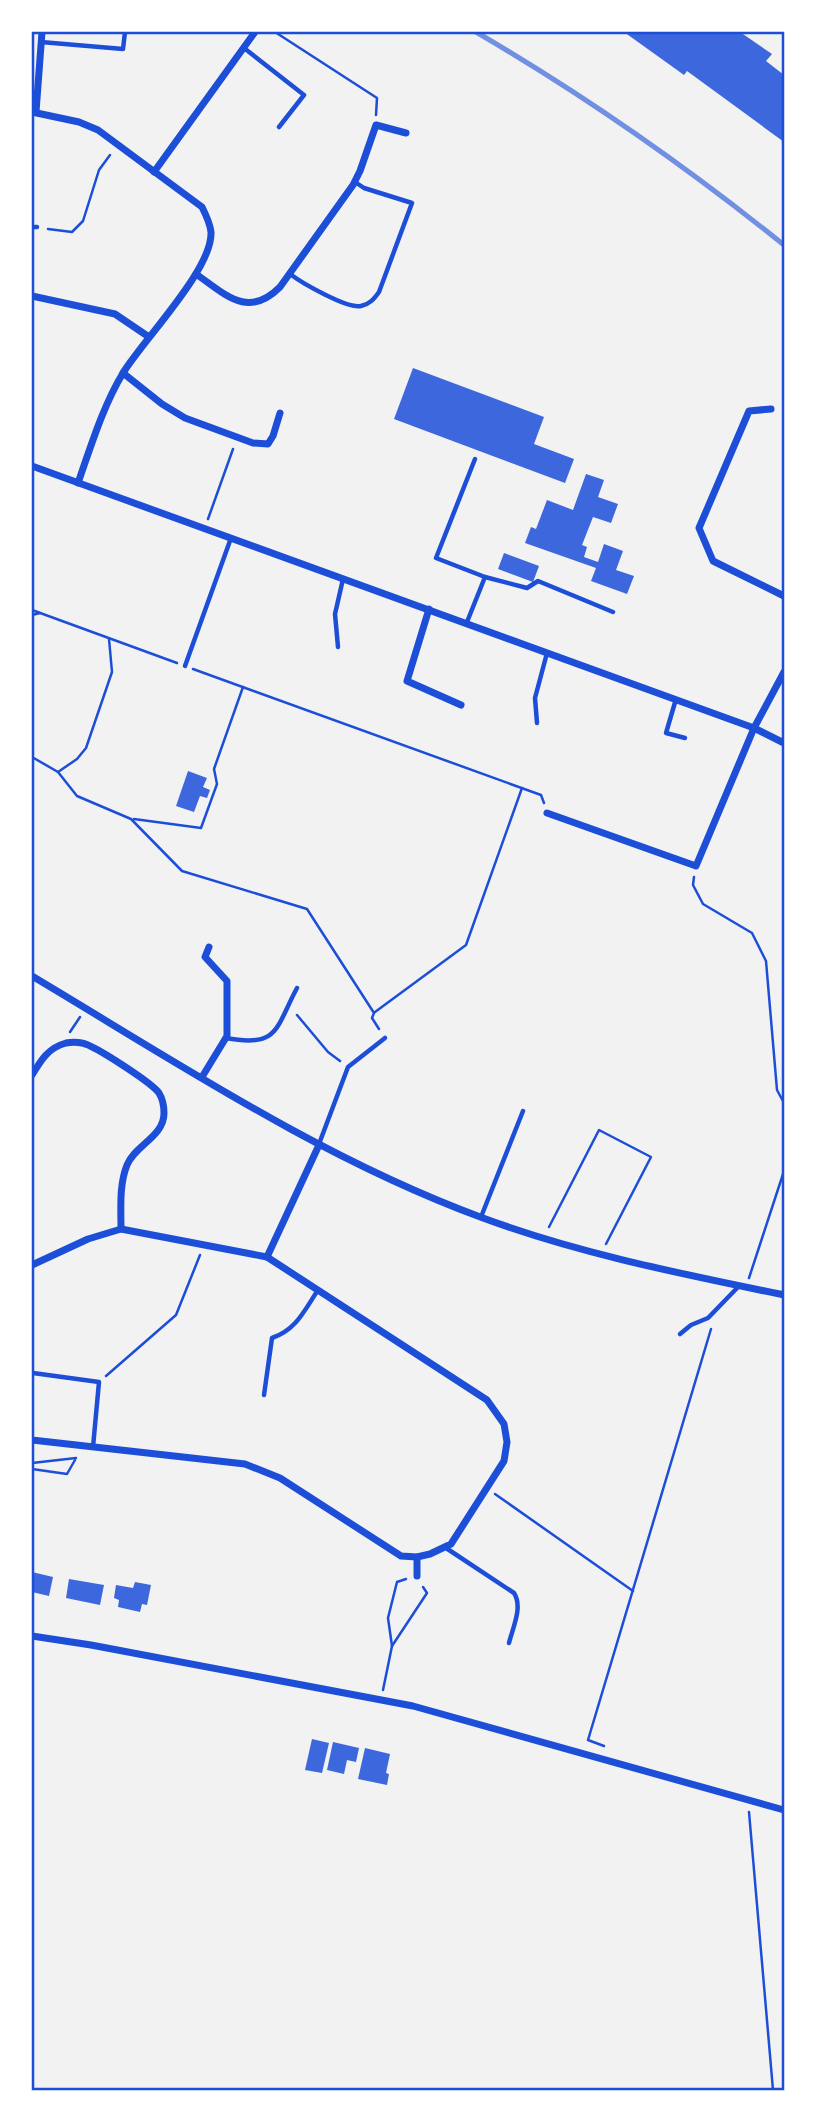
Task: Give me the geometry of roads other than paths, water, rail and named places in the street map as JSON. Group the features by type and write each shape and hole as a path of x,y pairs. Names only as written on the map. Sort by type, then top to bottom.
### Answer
{"street":[{"path":"41,32 34,112 79,122 98,130 202,207 211,235 196,274 123,373 106,407 78,483"},
{"path":"154,172 255,32"},
{"path":"196,274 243,303 257,303 269,298 290,274 355,182 376,125 406,133"},
{"path":"32,296 115,314 149,337"},
{"path":"123,373 162,404 185,418 253,443 268,444 281,413"},
{"path":"771,409 749,411 699,528 713,561 785,596"},
{"path":"32,466 467,622 754,728 785,743"},
{"path":"429,609 407,681 461,705"},
{"path":"547,813 696,866 754,728 785,672"},
{"path":"202,1077 226,1038 227,981 205,957 209,947"},
{"path":"32,976 319,1145 408,1188 542,1239 602,1255 785,1295"},
{"path":"32,1075 51,1048 68,1042 84,1043 142,1078 158,1091 164,1113 163,1123 154,1136 133,1155 122,1179 121,1229"},
{"path":"267,1257 319,1145"},
{"path":"32,1265 89,1239 121,1229 267,1257 487,1400 504,1424 507,1441 504,1461 451,1544 417,1557 401,1556 386,1548 281,1478 263,1469 245,1464 32,1440"},
{"path":"417,1557 417,1576"},
{"path":"32,1636 413,1706 785,1810"}],"lane":[{"path":"41,42 123,50 125,32"},
{"path":"244,48 304,95 279,127"},
{"path":"290,274 352,306 363,306 372,301 379,292 412,203 364,188 355,182"},
{"path":"475,459 436,558 485,577 527,588 538,581 613,612"},
{"path":"185,666 231,538"},
{"path":"467,622 485,577"},
{"path":"338,647 335,614 343,578"},
{"path":"537,723 535,698 547,653"},
{"path":"676,699 666,733 685,738"},
{"path":"226,1038 251,1042 268,1038 278,1027 297,988"},
{"path":"319,1145 348,1067 384,1038"},
{"path":"481,1218 523,1111"},
{"path":"680,1334 691,1325 708,1318 742,1286"},
{"path":"264,1395 272,1338 293,1327 318,1290"},
{"path":"33,1373 99,1382 93,1447"},
{"path":"446,1548 514,1592 518,1598 509,1643"}],"railway":[{"path":"476,32 634,133 784,245"}]}
